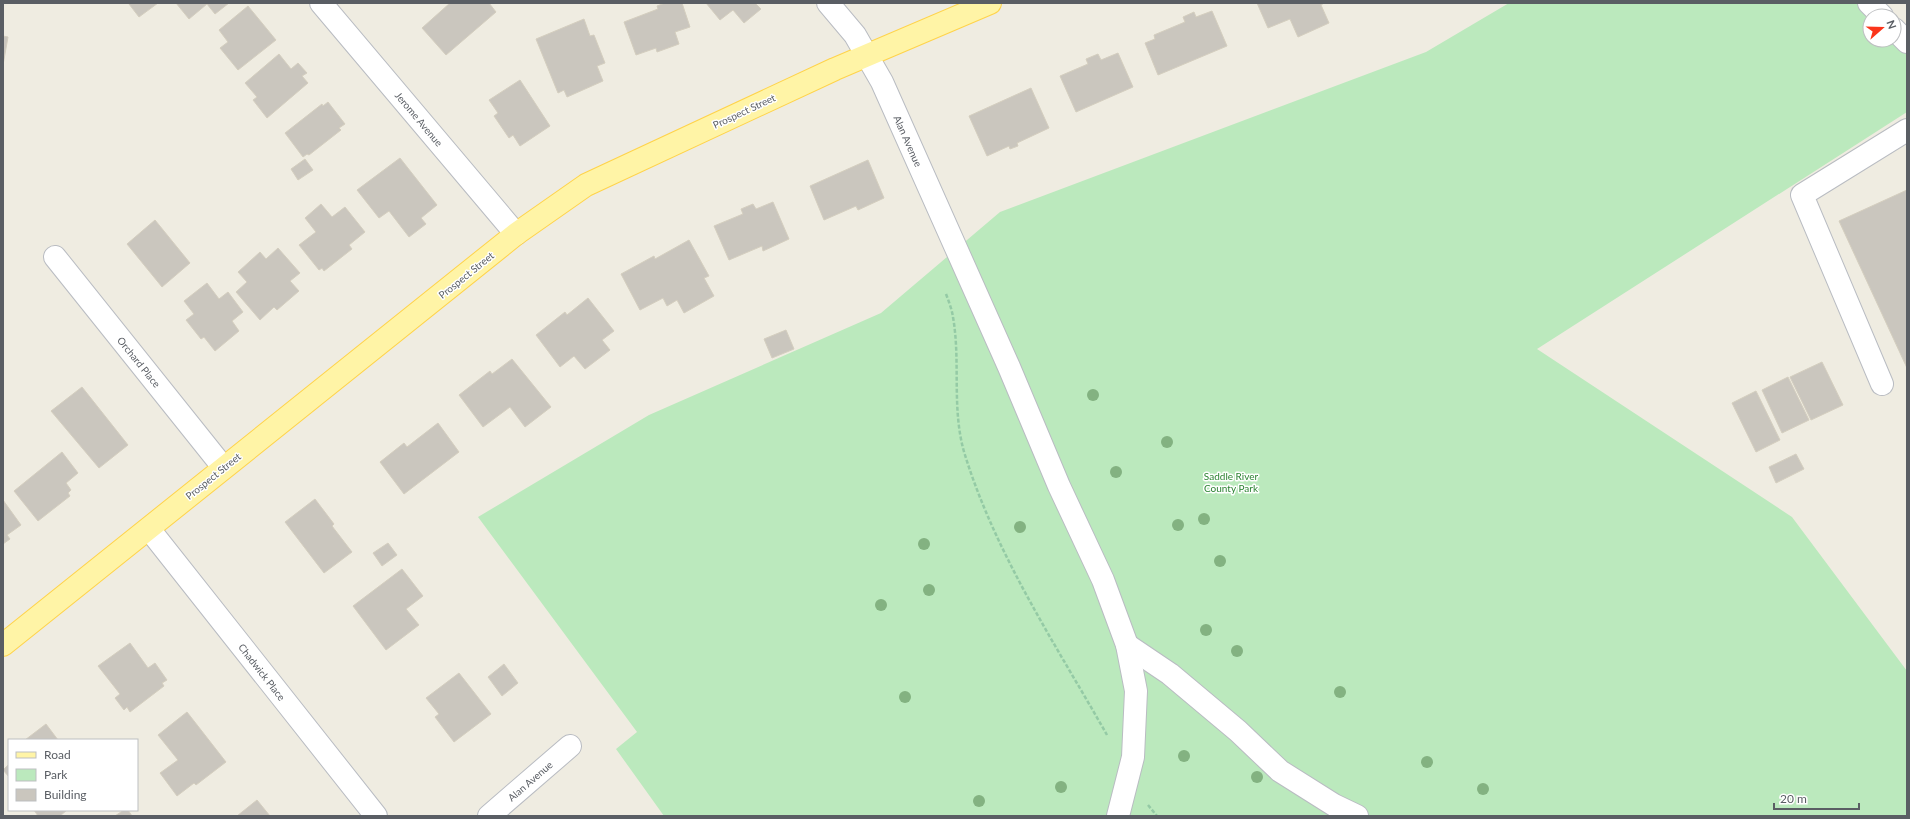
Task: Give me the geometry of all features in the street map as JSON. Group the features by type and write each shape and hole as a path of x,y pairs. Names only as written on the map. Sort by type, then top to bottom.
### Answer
{"main road":[{"name":"Prospect Street","path":"3,645 149,529 223,467 438,298 516,234 586,185 867,56 990,3"}],"street":[{"name":"Jerome Avenue","path":"321,3 516,234"},
{"name":"Alan Avenue","path":"828,3 855,35 882,82 974,288 1059,486 1103,580 1127,645 1136,691 1133,757 1118,816"},
{"path":"1882,384 1802,195 1907,130"},
{"name":"Orchard Place","path":"56,257 223,467"},
{"name":"Chadwick Place","path":"149,529 376,816"},
{"path":"1127,645 1170,674 1238,731 1280,771 1334,805 1356,816"},
{"name":"Alan Avenue","path":"489,816 570,746"}],"path":[{"path":"945,291 953,317 956,352 957,403 965,454 1010,564 1048,635 1102,726"},
{"path":"1146,803 1156,816"}],"green space":[{"name":"Saddle River County Park","path":"1509,3 1869,3 1869,8 1862,8 1862,48 1902,48 1902,42 1907,42 1907,112 1537,349 1792,517 1907,671 1907,816 664,816 616,749 637,732 478,517 649,415 881,313 1000,212 1426,52"}],"building":[{"path":"158,3 139,17 129,4"},
{"path":"176,3 229,3 215,14 207,4 189,19"},
{"path":"450,3 489,3 496,12 446,55 422,28"},
{"path":"665,3 682,3 690,27 675,32 679,44 657,52 656,48 636,55 624,22 658,9 657,6"},
{"path":"706,3 755,3 761,9 744,23 733,10 720,20"},
{"path":"1257,3 1324,3 1321,5 1329,23 1298,37 1290,19 1268,28"},
{"path":"248,6 276,40 238,70 220,48 228,42 219,30"},
{"path":"1212,11 1227,46 1158,75 1145,43 1155,39 1154,35 1185,22 1183,17 1194,12 1196,17"},
{"path":"584,19 590,36 594,35 605,63 597,66 603,81 567,97 564,90 558,93 536,39"},
{"path":"3,36 8,37 3,65"},
{"path":"1118,53 1133,87 1076,112 1060,76 1088,64 1086,59 1098,54 1101,60"},
{"path":"279,54 291,69 298,63 307,73 302,76 308,83 267,118 253,100 257,97 245,83"},
{"path":"520,80 550,126 520,146 513,135 509,138 494,116 498,113 489,100"},
{"path":"1031,88 1049,128 1017,143 1018,146 1010,149 1009,146 987,156 969,116"},
{"path":"328,102 345,124 339,128 341,130 309,155 307,154 303,157 285,133 322,104 323,106"},
{"path":"400,158 437,205 421,218 426,224 409,237 389,211 379,218 357,190"},
{"path":"305,159 313,170 298,180 291,169"},
{"path":"868,160 884,198 858,210 856,206 824,220 810,186"},
{"path":"1907,190 1907,368 1839,221"},
{"path":"773,202 789,239 763,251 762,246 729,260 714,226 743,214 741,209 753,204 756,209"},
{"path":"321,204 332,217 345,207 365,232 349,245 352,249 324,271 322,268 319,270 299,245 316,232 305,218"},
{"path":"155,220 190,263 162,287 127,244"},
{"path":"689,240 709,276 704,278 714,296 684,313 677,300 667,306 663,298 640,310 621,274 654,256 655,259"},
{"path":"278,248 300,273 290,281 299,291 277,310 274,307 260,320 236,292 247,282 238,272 260,252 266,259"},
{"path":"207,283 219,299 228,292 243,312 232,321 239,331 215,351 204,337 201,339 186,320 194,314 184,301"},
{"path":"588,298 614,331 602,340 610,350 585,369 574,356 560,367 536,335 565,312 567,315"},
{"path":"786,330 794,349 772,358 764,339"},
{"path":"512,359 551,407 525,427 510,407 483,427 459,395 490,371 492,374"},
{"path":"1822,362 1843,405 1811,420 1790,377"},
{"path":"1788,377 1809,420 1782,433 1762,390"},
{"path":"82,387 128,445 99,468 51,411"},
{"path":"1756,391 1780,440 1756,452 1732,403"},
{"path":"438,423 459,452 404,494 380,462 404,443 407,447"},
{"path":"62,452 78,473 66,483 71,490 68,493 70,496 38,521 14,491"},
{"path":"1796,454 1804,469 1776,483 1769,467"},
{"path":"315,499 334,524 332,526 352,552 324,573 285,522"},
{"path":"3,500 21,525 7,535 10,539 3,544"},
{"path":"388,543 397,555 382,566 373,553"},
{"path":"402,569 423,596 406,609 419,625 386,650 353,606"},
{"path":"130,643 148,668 155,663 167,680 162,683 164,686 130,712 127,707 124,710 115,698 120,694 98,666"},
{"path":"504,664 518,683 502,696 488,677"},
{"path":"459,673 491,714 454,742 435,717 439,714 426,698"},
{"path":"187,712 226,762 196,785 194,783 177,796 160,773 178,760 158,735"},
{"path":"46,724 57,739 26,739"},
{"path":"8,765 8,776 3,770"},
{"path":"257,800 270,816 237,816"},
{"path":"35,811 66,811 60,816 38,816"},
{"path":"122,811 129,811 132,816 115,816"}]}
